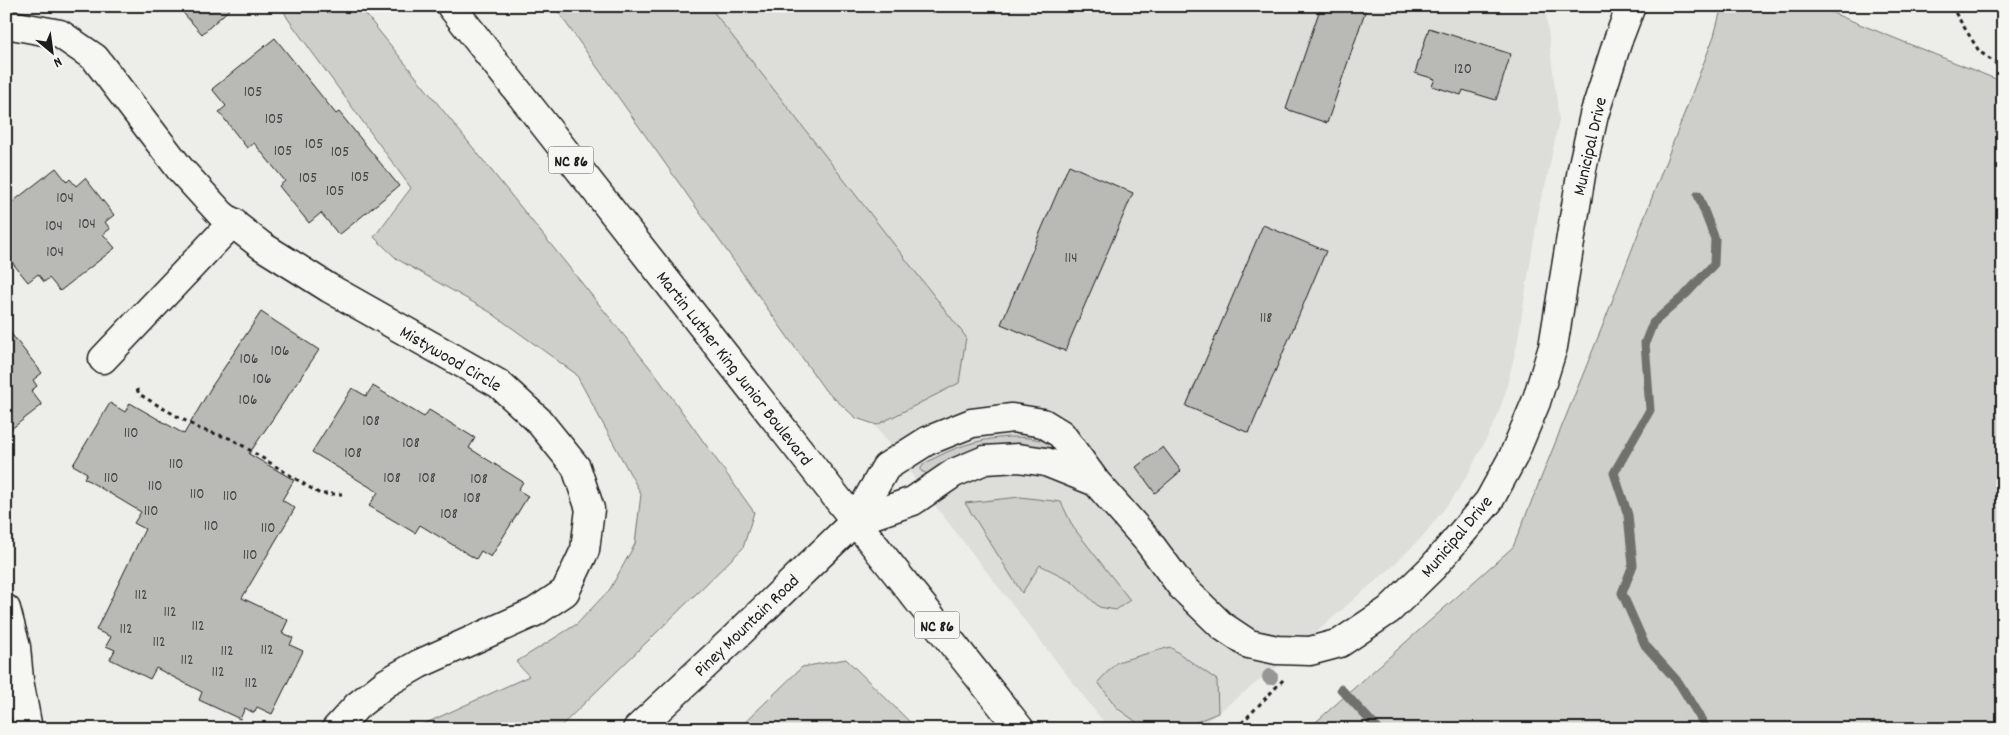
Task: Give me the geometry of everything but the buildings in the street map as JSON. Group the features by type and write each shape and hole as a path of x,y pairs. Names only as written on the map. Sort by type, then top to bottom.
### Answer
{"street":[{"name":"Martin Luther King Junior Boulevard","path":"450,6 1020,729"},
{"name":"Municipal Drive","path":"855,521 886,467 927,441 972,423 1012,418 1043,423 1061,434 1096,482 1147,540 1181,586 1222,626 1249,644 1277,650 1310,651 1340,643 1390,610 1433,567 1489,501 1513,457 1536,402 1553,347 1584,160 1597,106 1631,6"},
{"name":"Mistywood Circle","path":"6,24 60,34 95,58 180,170 221,214 262,246 329,288 499,384 538,420 576,466 590,509 585,550 565,592 535,612 419,664 386,683 357,706 336,729"},
{"path":"103,359 233,222"},
{"name":"Municipal Drive","path":"855,521 913,500 954,473 986,460 1018,458 1046,462 1096,482"},
{"name":"Piney Mountain Road","path":"637,729 855,521"},
{"path":"6,609 16,647 19,680 28,729"}],"path":[{"path":"1951,6 1979,51 2003,68"},
{"path":"137,389 139,394 158,406 200,429 232,439 320,494 342,494"},
{"path":"1236,729 1310,651"}],"shaded area":[{"path":"281,6 359,6 655,374 754,512 743,548 558,729 413,729 529,676 516,662 577,624 610,589 635,544 641,494 576,374 490,312 397,259 374,237 411,188 288,19"},
{"path":"554,6 709,6 966,337 959,383 877,425 856,418 825,390"},
{"path":"559,6 1545,6 1559,120 1547,179 1540,202 1517,345 1505,394 1496,420 1467,476 1452,499 1423,536 1391,568 1255,684 1197,729 1109,729 937,508"},
{"path":"1722,6 1815,6 2003,82 2003,729 1308,729 1513,547 1603,325 1714,36"},
{"path":"1009,437 1041,440 1052,444 1054,449 1053,451 951,460 927,474 921,471 924,464 954,449 975,442"},
{"path":"1020,497 1061,502 1073,527 1130,600 1116,610 1099,607 1072,581 1040,565 1022,593 965,503"},
{"path":"1170,647 1217,680 1218,713 1179,729 1146,729 1117,708 1098,682 1117,662"},
{"path":"846,659 917,729 738,729 802,667"}],"waterway":[{"path":"1698,195 1715,239 1714,264 1687,293 1653,323 1645,343 1650,410 1614,473 1628,515 1633,565 1622,593 1645,645 1679,683 1707,729"},
{"path":"1341,689 1378,729"}]}
